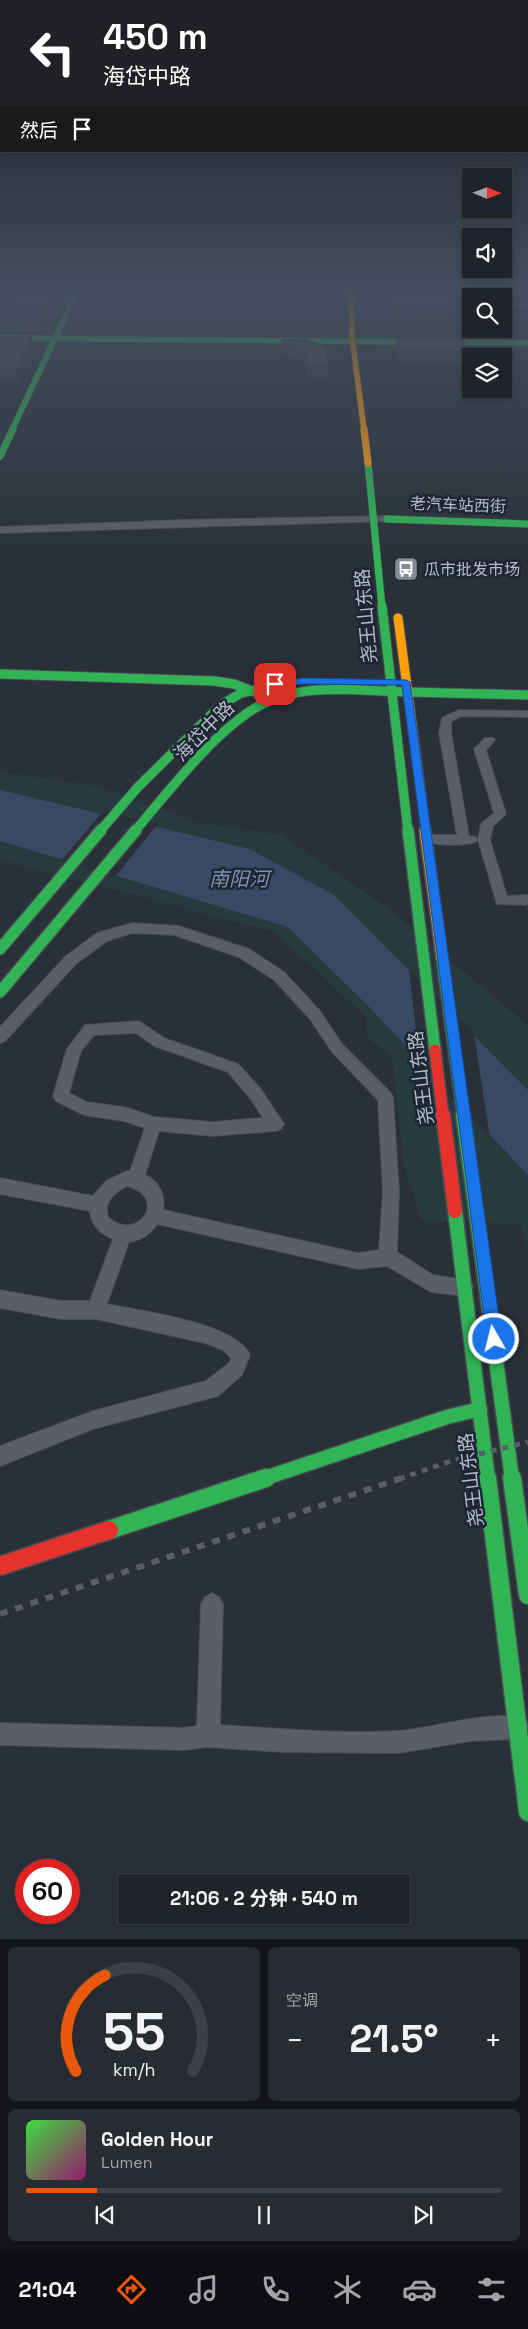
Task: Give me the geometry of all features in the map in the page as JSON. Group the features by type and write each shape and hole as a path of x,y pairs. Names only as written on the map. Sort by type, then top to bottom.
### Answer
{"main road":[{"path":"0,456 35,381"},
{"name":"尧王山东路","path":"363,381 384,515"},
{"name":"尧王山东路","path":"363,381 384,515 391,686 528,1812"},
{"path":"0,426 13,426"},
{"name":"老汽车站西街","path":"384,515 528,524"},
{"name":"尧王山东路","path":"397,604 426,843 528,1595"},
{"path":"0,674 214,681 251,690 272,699"},
{"name":"海岱中路","path":"0,950 138,787 208,717 232,698 251,690 282,683 304,681 528,695"},
{"name":"海岱中路","path":"406,687 528,685"},
{"name":"海岱中路","path":"0,992 19,972 173,786 248,711 272,699 310,691 391,686"},
{"path":"0,1566 447,1417 480,1409"}],"street":[{"path":"0,530 384,515"},
{"path":"464,840 445,733 446,720 459,713 528,714"},
{"path":"489,740 480,749 500,814 487,824 484,840 502,901 528,900"},
{"path":"426,843 484,840"},
{"path":"0,1037 71,960 102,937 132,928 174,930 244,953 278,976 315,1015 337,1048 384,1097 391,1192 387,1246 389,1257"},
{"path":"139,1027 160,1042 233,1068 255,1093 276,1124 213,1130 154,1124 124,1114 84,1108 61,1096 74,1049 90,1029 139,1027"},
{"path":"136,1179 154,1124"},
{"path":"136,1179 151,1187 157,1202 154,1216 140,1230 123,1234 115,1232 102,1222 98,1205 104,1191 111,1185 119,1180 136,1179"},
{"path":"0,1186 98,1205"},
{"path":"154,1216 358,1261 389,1257 431,1283 464,1287"},
{"path":"96,1310 123,1234"},
{"path":"0,1299 61,1310 96,1310 205,1334 228,1344 241,1355 236,1369 211,1389 93,1420 0,1456"},
{"path":"208,1736 212,1604"},
{"path":"1,1738 183,1739 208,1736 282,1740 399,1742 470,1730 518,1728"}],"green space":[{"path":"0,772 98,786 198,822 282,835 389,909 528,1025 528,1247 520,1224 421,1221 404,1165 392,1057 368,1038 365,1016 275,932 0,860"}],"water":[{"name":"南阳河","path":"0,790 250,849 334,895 528,1090 528,1175 368,1006 288,927 0,841"}],"pier":[{"path":"103,811 158,824 115,877 61,861"},
{"path":"409,969 474,1033 490,1139 420,1065"}],"railway":[{"path":"399,1479 451,1461 528,1442"},
{"path":"0,1614 402,1478"}],"traffic: fast":[{"path":"0,456 35,381"},
{"path":"368,463 390,682 435,1050"},
{"path":"387,519 528,524"},
{"path":"0,674 214,681 234,684 273,699"},
{"path":"0,949 138,787 221,705 241,693 291,682"},
{"path":"0,992 173,786 232,725 258,706 288,694 326,690 528,695"},
{"path":"442,958 528,1595"},
{"path":"455,1211 528,1812"},
{"path":"109,1530 447,1417 480,1409"}],"traffic: slow":[{"path":"358,381 368,463"},
{"path":"398,618 442,958"}],"traffic: jam":[{"path":"435,1050 455,1211"},
{"path":"0,1566 109,1530"}],"place":[{"name":"瓜市批发市场","path":"406,569"}],"route":[{"path":"275,684 304,681 406,682 494,1339"}]}
